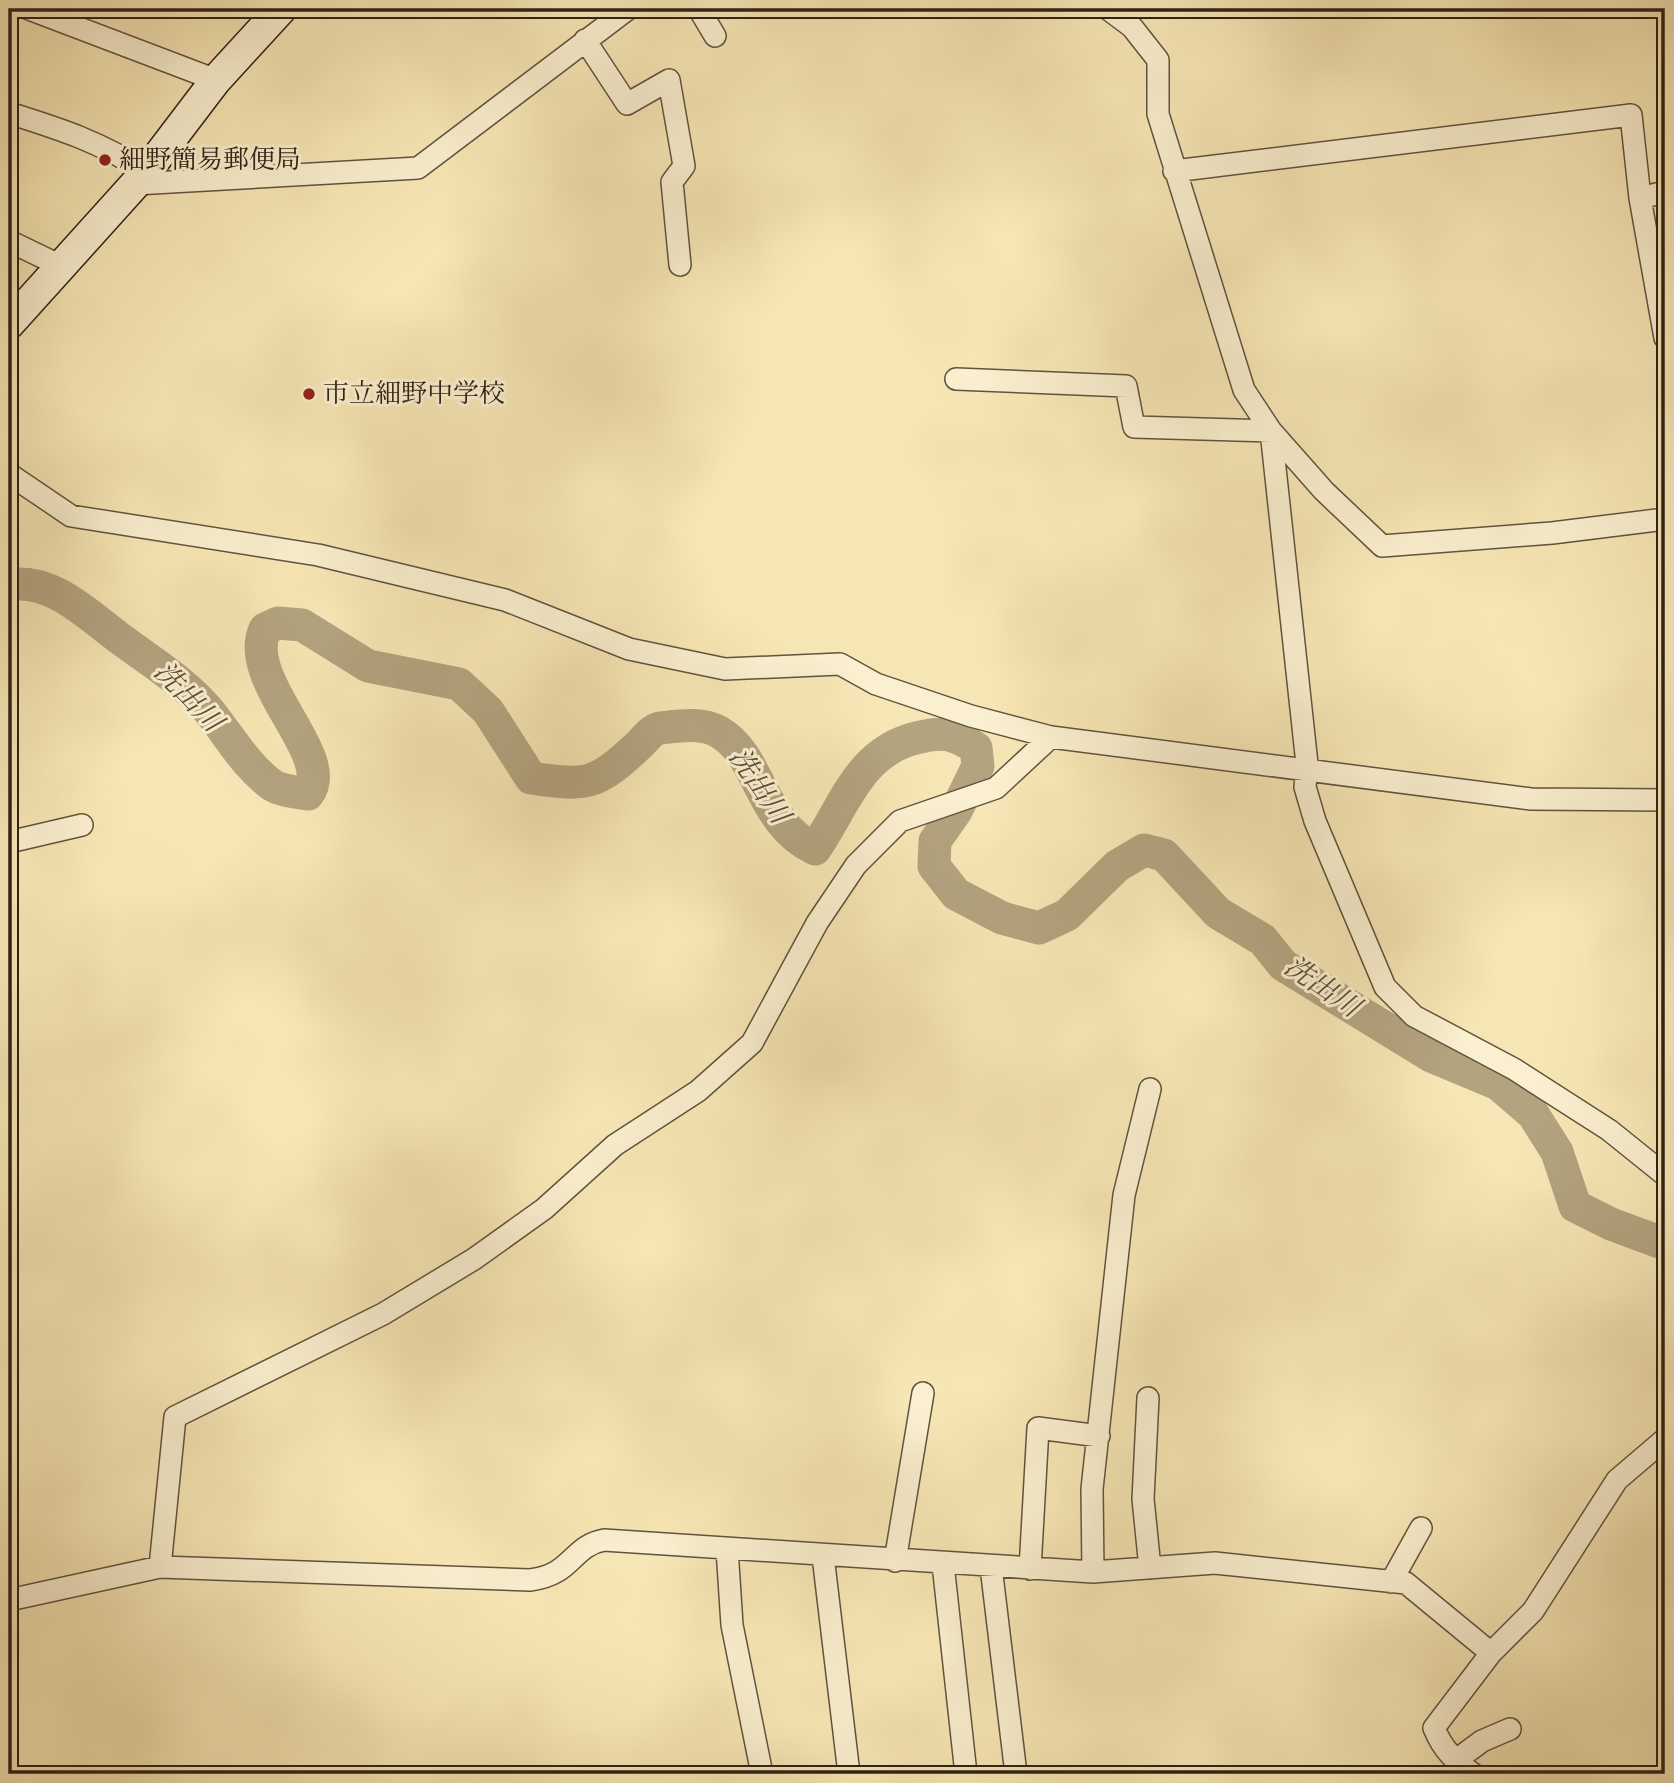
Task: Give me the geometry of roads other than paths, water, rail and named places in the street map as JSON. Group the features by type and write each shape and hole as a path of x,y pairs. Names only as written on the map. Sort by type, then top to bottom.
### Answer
{"main road":[{"path":"9,324 141,178 216,80 281,9"}],"street":[{"path":"29,9 216,80"},
{"path":"9,113 112,149 141,178 418,168 628,9"},
{"path":"699,9 715,36"},
{"path":"1108,9 1132,26 1158,60 1158,114 1244,390 1270,431 1324,491 1382,546 1552,533 1665,519"},
{"path":"585,40 627,104 669,80 684,166 672,182 680,265"},
{"path":"1174,171 1631,115 1640,198 1665,338"},
{"path":"1640,198 1665,192"},
{"path":"9,242 61,266"},
{"path":"956,379 1126,386 1134,427 1270,431"},
{"path":"1270,431 1307,764 1304,772 1315,821 1385,987 1414,1016 1514,1069 1609,1130 1665,1175"},
{"path":"9,474 71,516 317,555 505,600 629,649 725,669 840,664 876,684 971,716 1051,737 1304,772 1531,799 1665,800"},
{"path":"160,1567 175,1417 372,1320 474,1259 544,1209 615,1144 698,1091 751,1043 817,923 856,865 900,821 996,789 1051,737"},
{"path":"9,842 82,825"},
{"path":"1093,1572 1092,1489 1124,1195 1150,1089"},
{"path":"895,1561 923,1393"},
{"path":"1148,1398 1143,1499 1150,1568"},
{"path":"1030,1569 1038,1429 1099,1436"},
{"path":"1474,1774 1455,1761 1442,1747 1434,1728 1491,1653 1533,1611 1617,1480 1665,1439"},
{"path":"1391,1582 1421,1528"},
{"path":"9,1600 160,1567 530,1580 548,1578 563,1570 590,1543 604,1540 1093,1572 1215,1563 1406,1583 1491,1653"},
{"path":"727,1549 732,1625 762,1774"},
{"path":"824,1556 849,1774"},
{"path":"943,1564 965,1774"},
{"path":"991,1567 1016,1774"},
{"path":"1455,1761 1482,1741 1510,1729"}],"waterway":[{"name":"洗出川","path":"9,585 42,587 86,612 190,691 262,777 276,787 295,792 308,794 313,778 310,760 276,694 266,671 261,649 265,629 278,623 302,625 368,666 459,684 488,711 531,778 567,782 592,779 613,767 658,729 675,726 712,729 733,743 744,757 782,823 815,849 855,782 880,755 916,738 934,734 954,736 976,748 978,766 956,811 935,841 934,866 956,894 1002,918 1039,928 1067,915 1117,866 1144,850 1164,855 1218,913 1263,940 1283,965 1431,1056 1498,1084 1533,1114 1557,1152 1575,1206 1611,1224 1665,1244"}],"place":[{"name":"細野簡易郵便局","path":"105,160"},
{"name":"市立細野中学校","path":"309,394"}]}
